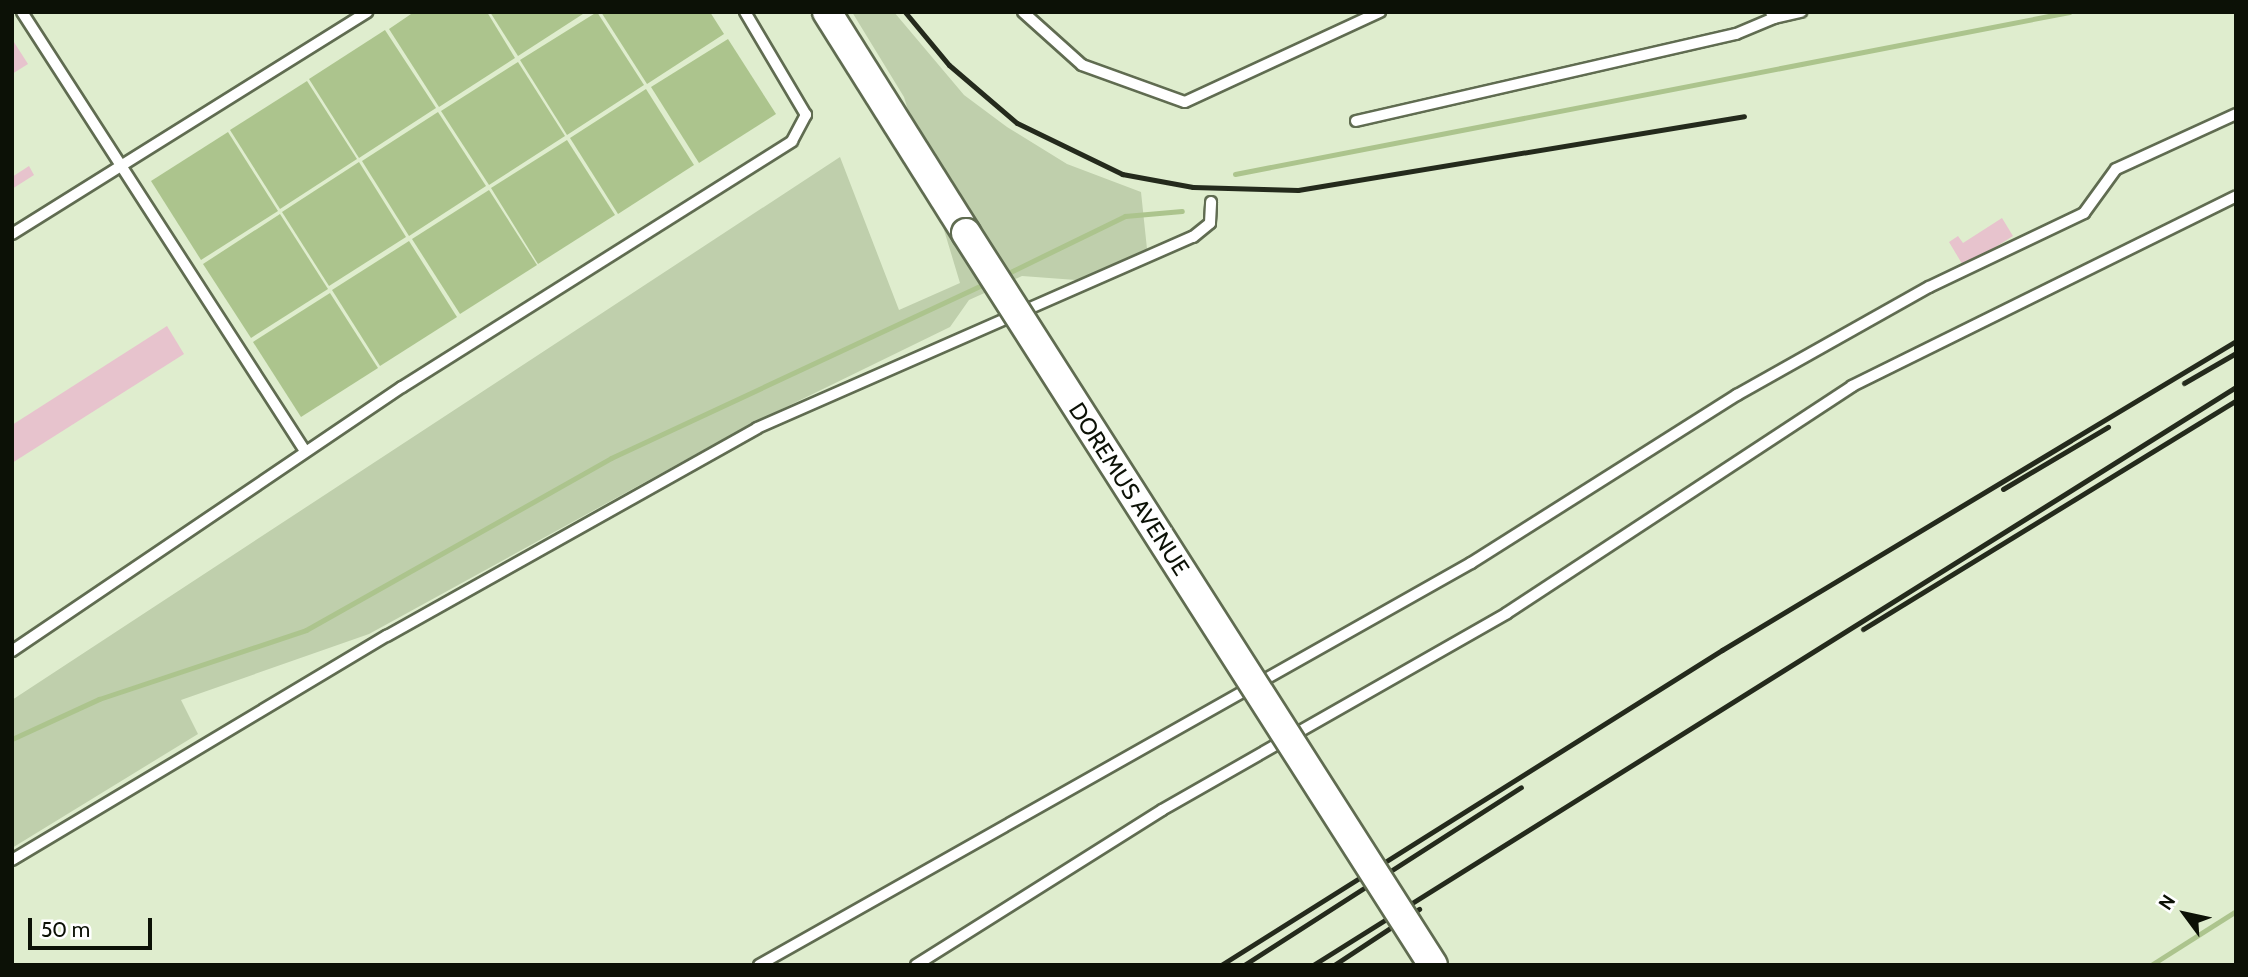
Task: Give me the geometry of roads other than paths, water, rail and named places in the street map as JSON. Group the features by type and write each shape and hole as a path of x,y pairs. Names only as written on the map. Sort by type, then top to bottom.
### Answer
{"main road":[{"name":"DOREMUS AVENUE","path":"827,12 1433,965"}],"lane":[{"path":"22,12 305,451"},
{"path":"12,234 367,12"},
{"path":"12,651 305,451 792,141 806,115 745,12"},
{"path":"1023,12 1082,65 1185,102 1380,12"},
{"path":"1356,121 1736,34 1772,15 1801,12"},
{"path":"759,965 1471,563 1760,382 1929,287 2084,213 2116,169 2236,114"},
{"path":"916,965 1162,810 1507,613 1852,386 2236,196"},
{"path":"12,860 387,636 757,428 1193,237 1210,223 1211,202"}],"waterway":[{"path":"1235,174 2069,12"},
{"path":"1002,276 1125,216 1182,211"},
{"path":"12,739 99,699 306,630 611,458 986,283"},
{"path":"2151,965 2236,911"}],"railway":[{"path":"905,12 949,65 1017,123 1122,174 1193,187 1298,190 1744,116"},
{"path":"1221,965 1722,650 2236,341"},
{"path":"2184,383 2236,353"},
{"path":"1313,965 2236,387"},
{"path":"1863,629 2236,400"},
{"path":"2003,489 2108,427"},
{"path":"1244,965 1521,787"},
{"path":"1334,965 1419,909"}]}
